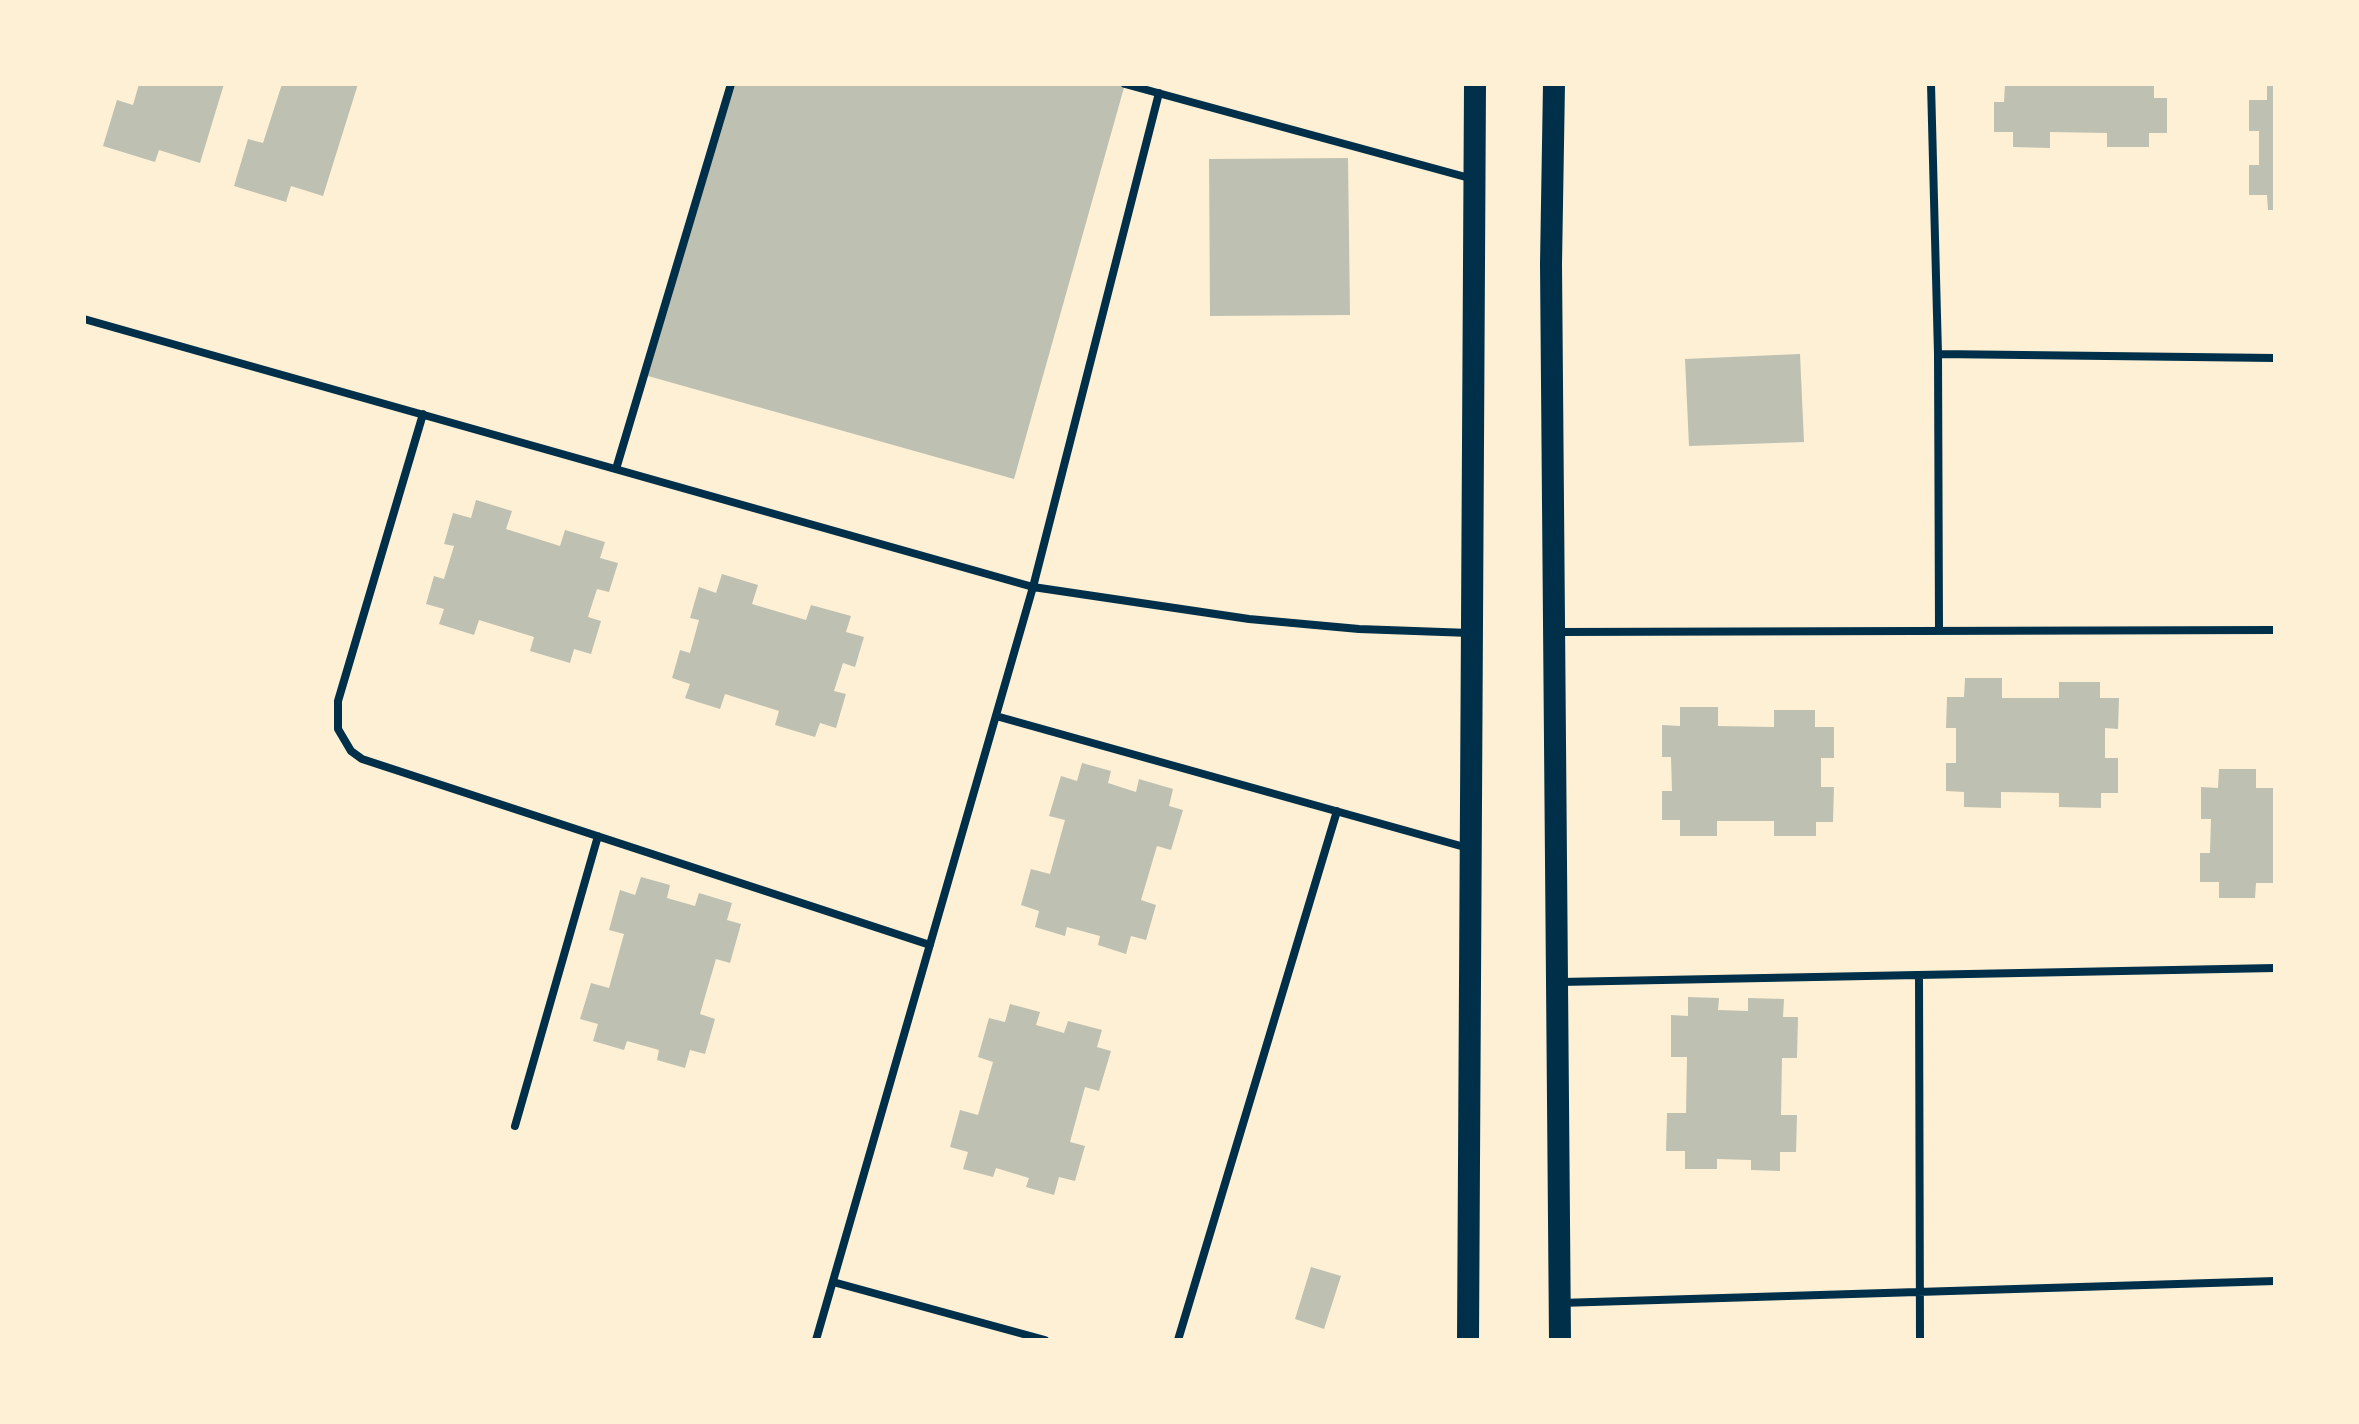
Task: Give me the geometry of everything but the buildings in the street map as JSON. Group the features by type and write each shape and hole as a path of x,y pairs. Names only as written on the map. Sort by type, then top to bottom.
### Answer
{"highway":[{"path":"1468,1340 1475,84"},
{"path":"1554,84 1551,264 1560,1340"}],"street":[{"path":"616,469 731,84"},
{"path":"1125,84 1474,180"},
{"path":"1931,84 1938,354 1939,631"},
{"path":"816,1340 1033,587 1159,93"},
{"path":"84,319 1033,587 1249,619 1359,629 1471,633"},
{"path":"1938,354 2275,358"},
{"path":"423,414 338,701 338,729 351,751 362,759 930,945"},
{"path":"1553,632 2275,630"},
{"path":"996,716 1469,848"},
{"path":"1178,1340 1337,811"},
{"path":"515,1126 598,836"},
{"path":"1555,982 2275,968"},
{"path":"1919,975 1920,1340"},
{"path":"1559,1303 2275,1281"},
{"path":"833,1282 1045,1340"}]}
